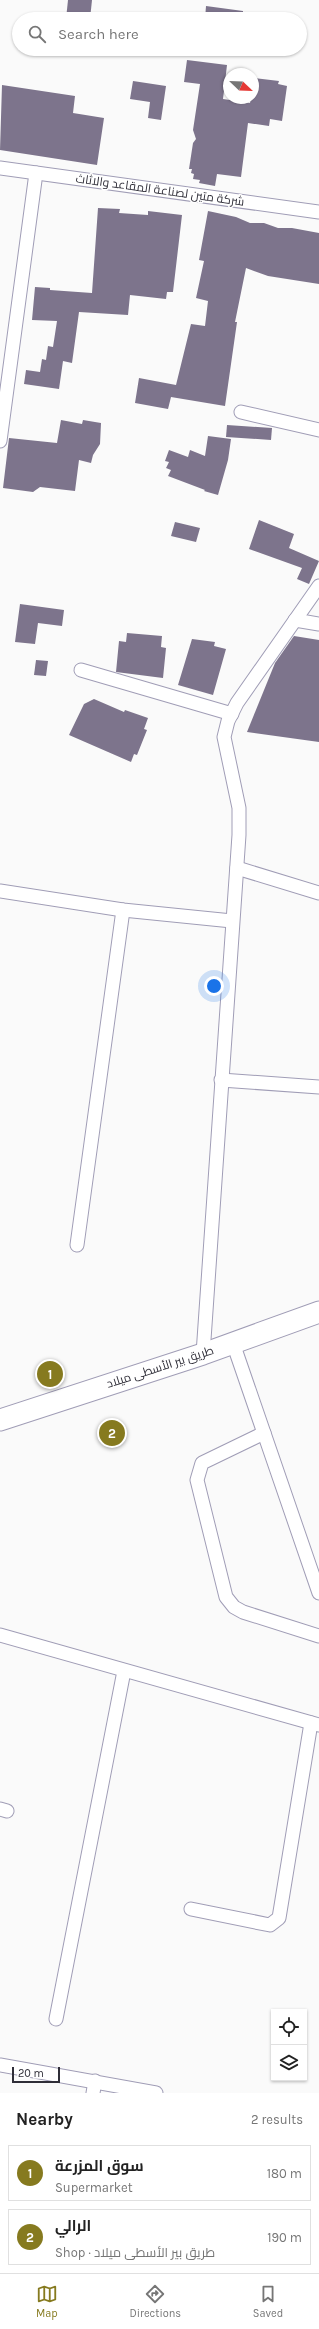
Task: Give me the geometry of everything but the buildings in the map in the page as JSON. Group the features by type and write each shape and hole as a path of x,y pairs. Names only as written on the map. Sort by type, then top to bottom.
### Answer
{"main road":[{"name":"طريق بير الأسطى ميلاد","path":"0,1420 203,1354 319,1312"}],"street":[{"name":"شركة متين لصناعة المقاعد والاثاث","path":"0,168 319,212"},
{"path":"0,441 36,173"},
{"path":"241,412 319,430"},
{"path":"203,1354 232,921 237,868 239,808 224,737 237,703 319,586"},
{"path":"295,620 319,624"},
{"path":"81,670 232,714"},
{"path":"237,868 319,893"},
{"path":"0,891 123,910 232,921"},
{"path":"77,1245 123,910"},
{"path":"221,1080 319,1087"},
{"path":"233,1343 319,1593"},
{"path":"264,1433 202,1463 197,1480 226,1597 234,1606 243,1612 319,1636"},
{"path":"0,1635 315,1724 279,1918 270,1925 191,1909"},
{"path":"56,2019 124,1671"},
{"path":"0,2065 94,2087 156,2093"}],"place":[{"name":"سوق المزرعة","path":"50,1374"},
{"name":"الرالي","path":"112,1433"}]}
